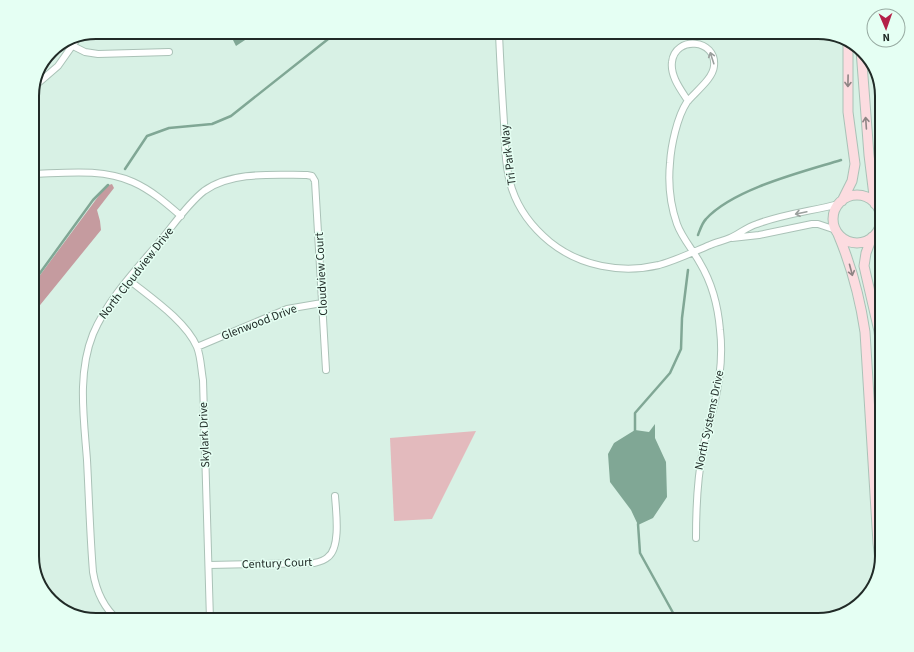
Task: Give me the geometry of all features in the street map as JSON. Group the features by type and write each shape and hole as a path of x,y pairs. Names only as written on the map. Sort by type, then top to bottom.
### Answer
{"main road":[{"path":"848,48 848,112 855,164 852,181 833,216 837,232 850,264 861,308 865,332 875,494"},
{"path":"862,60 869,155 875,197"},
{"path":"840,202 850,196 860,196 868,198 875,204"},
{"path":"837,232 846,240 854,242 864,242 875,236"},
{"path":"875,237 866,253 864,266 875,314"}],"street":[{"name":"Tri Park Way","path":"499,39 508,171 512,190 520,207 539,233 566,253 580,260 602,266 628,268 658,265 729,238 756,224 840,202"},
{"path":"42,80 58,66 75,43"},
{"name":"North Systems Drive","path":"688,101 676,81 671,64 673,57 679,48 685,44 694,43 704,46 709,50 714,60 714,65 713,71 685,106 675,133 670,161 670,199 677,225 700,262 713,292 721,342 719,380 698,475 696,538"},
{"path":"73,46 85,52 98,54 169,52"},
{"path":"39,174 93,173 121,178 133,182 150,192 181,216"},
{"name":"North Cloudview Drive","path":"112,613 104,604 99,594 93,572 83,402 84,364 92,336 112,301 181,216 204,192 213,186 231,179 250,176 307,175 313,178"},
{"name":"Cloudview Court","path":"313,178 316,185 326,370"},
{"name":"Tri Park Way","path":"729,238 759,235 812,224 818,224 837,232"},
{"name":"Skylark Drive","path":"129,280 182,325 197,347 203,380 210,613"},
{"name":"Glenwood Drive","path":"197,347 287,309 322,302"},
{"name":"Century Court","path":"209,565 314,563 322,561 328,557 335,546 336,496"}],"shaded area":[{"path":"233,39 246,39 236,46"},
{"path":"112,184 114,188 97,210 101,230 39,306 39,277 106,186"},
{"path":"655,424 655,438 666,462 667,497 653,518 638,525 631,510 610,482 608,454 614,443 635,430 649,432"},
{"path":"476,431 432,519 394,521 390,438"}],"waterway":[{"path":"125,169 147,136 169,128 212,124 231,116 328,39"},
{"path":"698,235 706,219 718,208 750,190 788,176 841,160"},
{"path":"39,274 93,200 108,185"},
{"path":"635,433 635,413 670,373 681,349 682,318 688,270"},
{"path":"638,524 640,553 673,613"}]}
